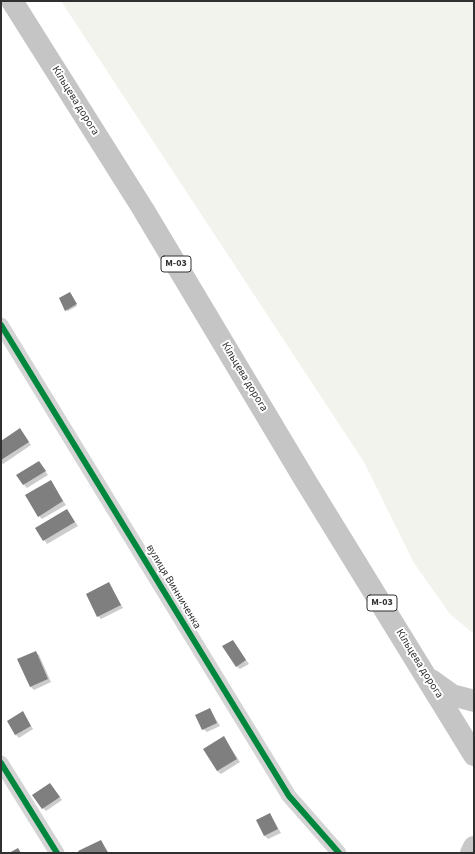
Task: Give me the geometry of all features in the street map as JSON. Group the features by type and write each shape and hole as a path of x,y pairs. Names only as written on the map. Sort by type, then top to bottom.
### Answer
{"highway":[{"name":"Кільцева дорога","path":"12,1 144,209 301,474 474,755"},
{"path":"428,678 452,695 474,701"}],"main road":[{"path":"471,853 474,847"}],"street":[{"name":"вулиця Винниченка","path":"1,325 289,796 339,853"},
{"path":"1,763 57,853"}],"shaded area":[{"path":"61,1 474,1 474,634 450,614 414,563 364,462"}],"building":[{"path":"70,292 77,304 65,311 59,298"},
{"path":"20,428 29,442 1,460 1,441"},
{"path":"39,461 46,471 23,485 16,475"},
{"path":"51,480 63,501 38,517 25,495"},
{"path":"67,509 75,522 43,541 35,528"},
{"path":"109,582 121,605 97,617 86,594"},
{"path":"233,640 246,660 236,667 222,646"},
{"path":"36,651 48,679 30,687 17,659"},
{"path":"210,708 217,723 202,730 195,715"},
{"path":"23,711 31,726 15,735 7,721"},
{"path":"224,736 237,759 217,771 203,749"},
{"path":"50,783 60,797 42,809 32,795"},
{"path":"270,813 278,829 264,836 256,820"},
{"path":"101,840 108,853 79,853 78,851"},
{"path":"18,848 21,853 9,853"}],"cycle path":[{"path":"1,325 289,796 339,853"},
{"path":"1,763 57,853"}]}
